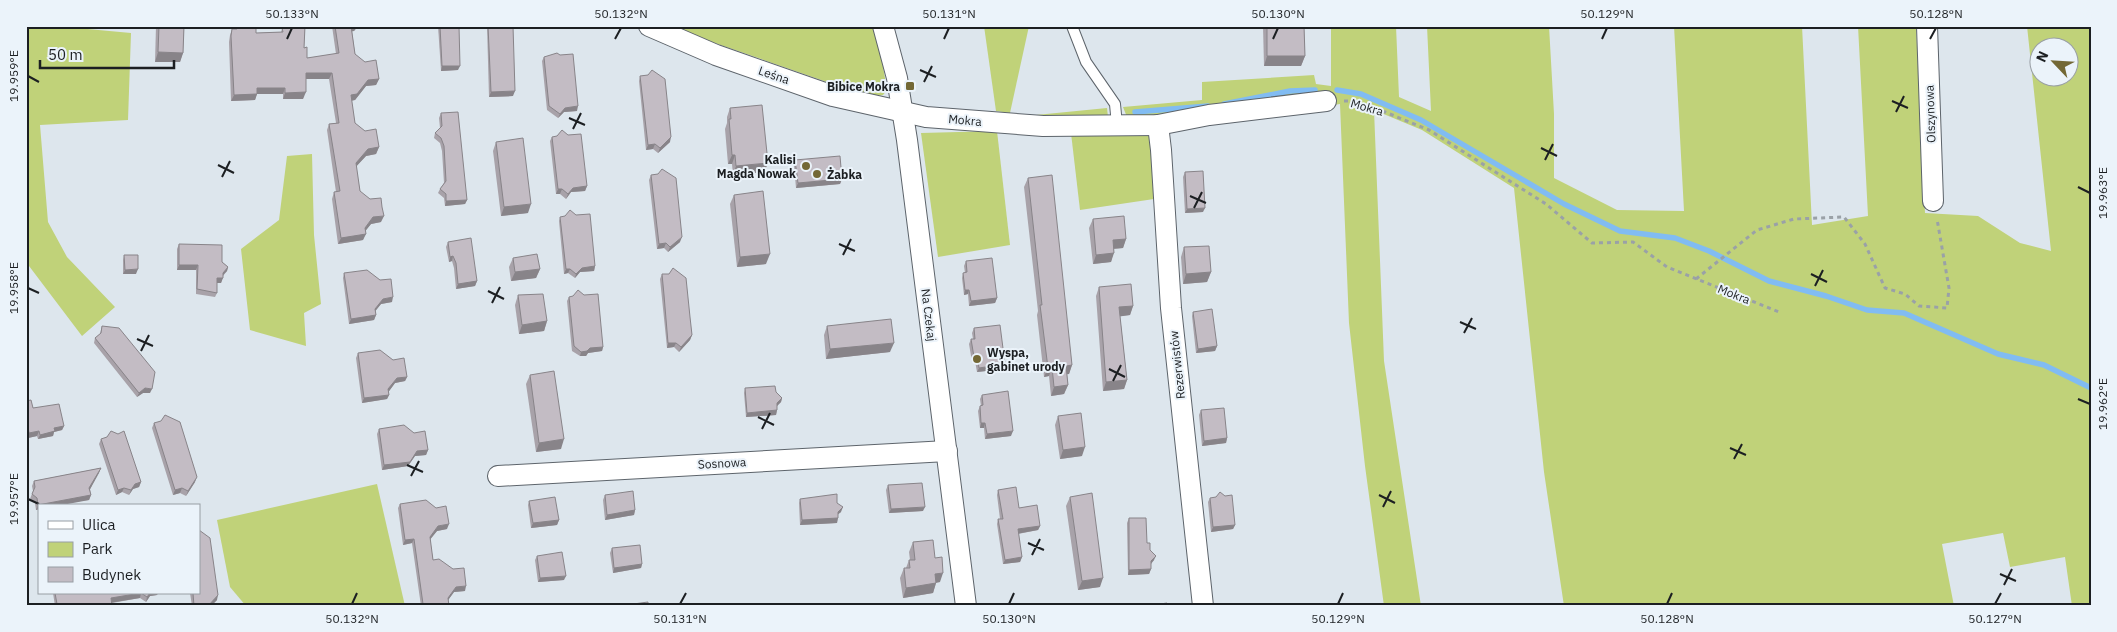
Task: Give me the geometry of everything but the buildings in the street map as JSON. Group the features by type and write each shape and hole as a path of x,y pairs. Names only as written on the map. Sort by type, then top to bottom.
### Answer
{"street":[{"name":"Leśna","path":"649,26 716,55 833,96 902,113"},
{"name":"Na Czekaj","path":"883,26 897,78 966,606"},
{"name":"Olszynowa","path":"1927,26 1933,201"},
{"name":"Mokra","path":"902,113 1005,124 1158,125 1209,115 1326,101"},
{"name":"Rezerwistów","path":"1158,125 1171,308 1203,606"},
{"name":"Sosnowa","path":"498,476 947,451"}],"lane":[{"path":"1072,26 1086,62 1115,104 1116,125"}],"path":[{"name":"Mokra","path":"1326,101 1350,101 1428,130 1546,204 1592,243 1632,242 1667,267 1779,312"},
{"path":"1696,279 1757,230 1794,219 1844,217 1865,244 1885,288 1905,294 1919,306 1947,308 1949,288 1933,201"}],"green space":[{"path":"26,26 55,26 131,33 128,120 40,125 48,222 67,257 115,307 82,336 26,262"},
{"path":"675,26 876,26 887,90 883,95 870,97 712,42"},
{"path":"984,26 1029,26 1010,113 996,111"},
{"path":"1331,26 1396,26 1399,97 1431,111 1427,26 1549,26 1554,114 1554,178 1617,210 1684,211 1674,26 1802,26 1812,225 1868,216 1858,26 1916,26 1925,213 1978,216 2020,243 2051,251 2034,88 2080,88 2080,38 2030,38 2030,54 2027,26 2091,26 2091,606 2072,606 2065,557 2010,567 2003,533 1942,544 1954,606 1564,606 1544,472 1514,188 1422,130 1374,110 1384,361 1421,606 1384,606 1365,466 1349,323 1340,104 1204,123 1203,111 1127,117 1123,107 1202,100 1202,82 1314,75 1316,84 1331,86"},
{"path":"1107,108 1108,117 1037,120 1036,115"},
{"path":"997,131 1010,245 938,257 921,133"},
{"path":"1071,133 1149,133 1155,154 1154,199 1080,210"},
{"path":"312,154 314,235 321,304 304,313 306,346 250,330 241,249 279,220 287,156"},
{"path":"377,484 405,606 246,606 230,587 217,520"}],"waterway":[{"path":"1224,104 1290,91 1315,90"},
{"path":"1337,90 1361,94 1421,120 1564,204 1620,231 1675,238 1709,251 1769,281 1826,296 1867,310 1904,313 1998,354 2044,365 2091,388"},
{"path":"1135,112 1208,106"}],"place":[{"name":"Bibice Mokra","path":"910,86"},
{"name":"Kalisi Magda Nowak","path":"806,166"},
{"name":"Żabka","path":"817,174"},
{"name":"Wyspa, gabinet urody","path":"977,359"}]}
